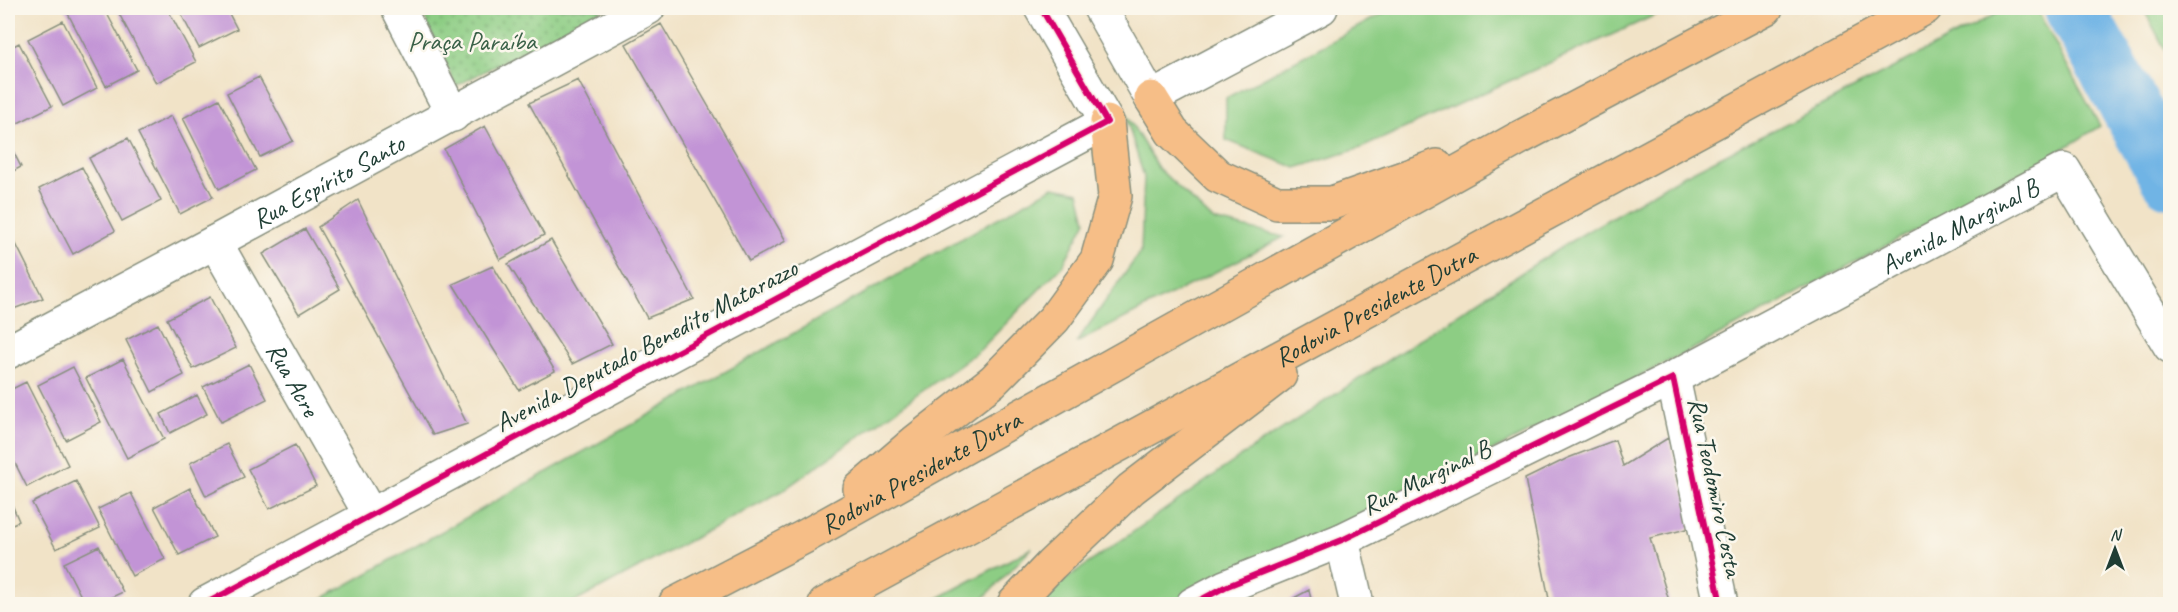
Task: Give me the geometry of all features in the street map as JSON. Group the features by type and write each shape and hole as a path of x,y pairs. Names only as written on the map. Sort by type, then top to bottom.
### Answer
{"highway":[{"name":"Rodovia Presidente Dutra","path":"675,604 804,537 1521,137 1766,8"},
{"name":"Rodovia Presidente Dutra","path":"825,604 1917,12"},
{"path":"1151,98 1172,132 1218,176 1277,203 1332,203 1521,137"},
{"path":"804,537 915,442 993,381 1054,319 1097,260 1115,196 1107,122"},
{"path":"1014,604 1051,565 1131,489 1364,310"}],"street":[{"path":"398,8 453,115"},
{"name":"Rua Espírito Santo","path":"8,352 453,115 648,8"},
{"path":"1041,8 1107,122"},
{"path":"1100,8 1151,98 1322,8"},
{"name":"Avenida Deputado Benedito Matarazzo","path":"205,604 1107,122"},
{"name":"Avenida Marginal B","path":"1673,378 2064,170 2170,346"},
{"name":"Rua Acre","path":"215,242 370,514"},
{"name":"Rua Marginal B","path":"1193,604 1226,587 1342,540 1673,378"},
{"name":"Rua Teodomiro Costa","path":"1673,378 1721,604"},
{"path":"1342,540 1357,604"}],"green space":[{"name":"Praça Paraíba","path":"420,8 606,8 456,86"},
{"path":"1393,8 1671,8 1361,148 1296,168 1226,140 1226,98"},
{"path":"2007,8 2036,8 2100,126 2044,161 1695,348 1336,530 1225,572 1171,604 1039,604 1059,584 1250,450 1561,247 1673,181"},
{"path":"2143,8 2170,8 2170,59"},
{"path":"1124,111 1158,168 1213,220 1284,237 1076,343 1141,251 1144,177"},
{"path":"1053,187 1079,192 1086,221 1063,265 980,350 782,491 571,604 313,604"},
{"path":"1032,548 978,604 927,604"}],"building":[{"path":"65,8 104,8 137,70 106,86"},
{"path":"116,8 167,8 196,62 156,83"},
{"path":"178,8 226,8 237,29 199,48"},
{"path":"63,21 97,88 63,106 28,39"},
{"path":"661,24 786,241 749,261 626,44"},
{"path":"19,43 52,106 14,125 8,112 8,49"},
{"path":"259,77 293,141 260,157 227,93"},
{"path":"578,80 694,299 647,318 529,103"},
{"path":"219,99 256,170 219,189 183,118"},
{"path":"171,116 213,197 180,214 138,133"},
{"path":"485,126 544,235 500,260 444,149"},
{"path":"128,138 161,201 122,221 89,158"},
{"path":"8,141 21,167 8,174"},
{"path":"82,167 115,231 73,254 39,189"},
{"path":"358,200 467,424 433,435 318,227"},
{"path":"8,228 43,298 8,311"},
{"path":"305,229 340,289 299,314 263,254"},
{"path":"551,240 612,344 572,364 508,264"},
{"path":"493,266 555,371 519,390 453,284"},
{"path":"210,297 236,348 193,369 167,319"},
{"path":"158,324 184,375 152,392 126,340"},
{"path":"123,359 164,439 127,458 86,378"},
{"path":"249,364 267,399 221,422 203,387"},
{"path":"73,367 101,422 66,440 38,385"},
{"path":"26,382 68,465 27,487 8,449 8,391"},
{"path":"197,395 207,414 170,433 161,414"},
{"path":"1668,438 1695,527 1650,538 1670,604 1550,604 1525,479 1568,458 1615,440 1623,466"},
{"path":"227,444 244,477 206,496 190,463"},
{"path":"295,445 316,486 269,509 248,469"},
{"path":"76,481 100,528 56,549 32,503"},
{"path":"190,488 215,537 179,555 154,507"},
{"path":"131,493 165,559 132,576 98,509"},
{"path":"8,495 19,521 8,526"},
{"path":"99,546 123,592 97,604 85,604 64,563"},
{"path":"1309,590 1312,604 1283,604"}],"waterway":[{"path":"2074,8 2170,178"}],"cycle path":[{"path":"205,604 1107,122 1041,8"},
{"path":"1193,604 1225,587 1342,540 1673,378 1721,604"}]}
